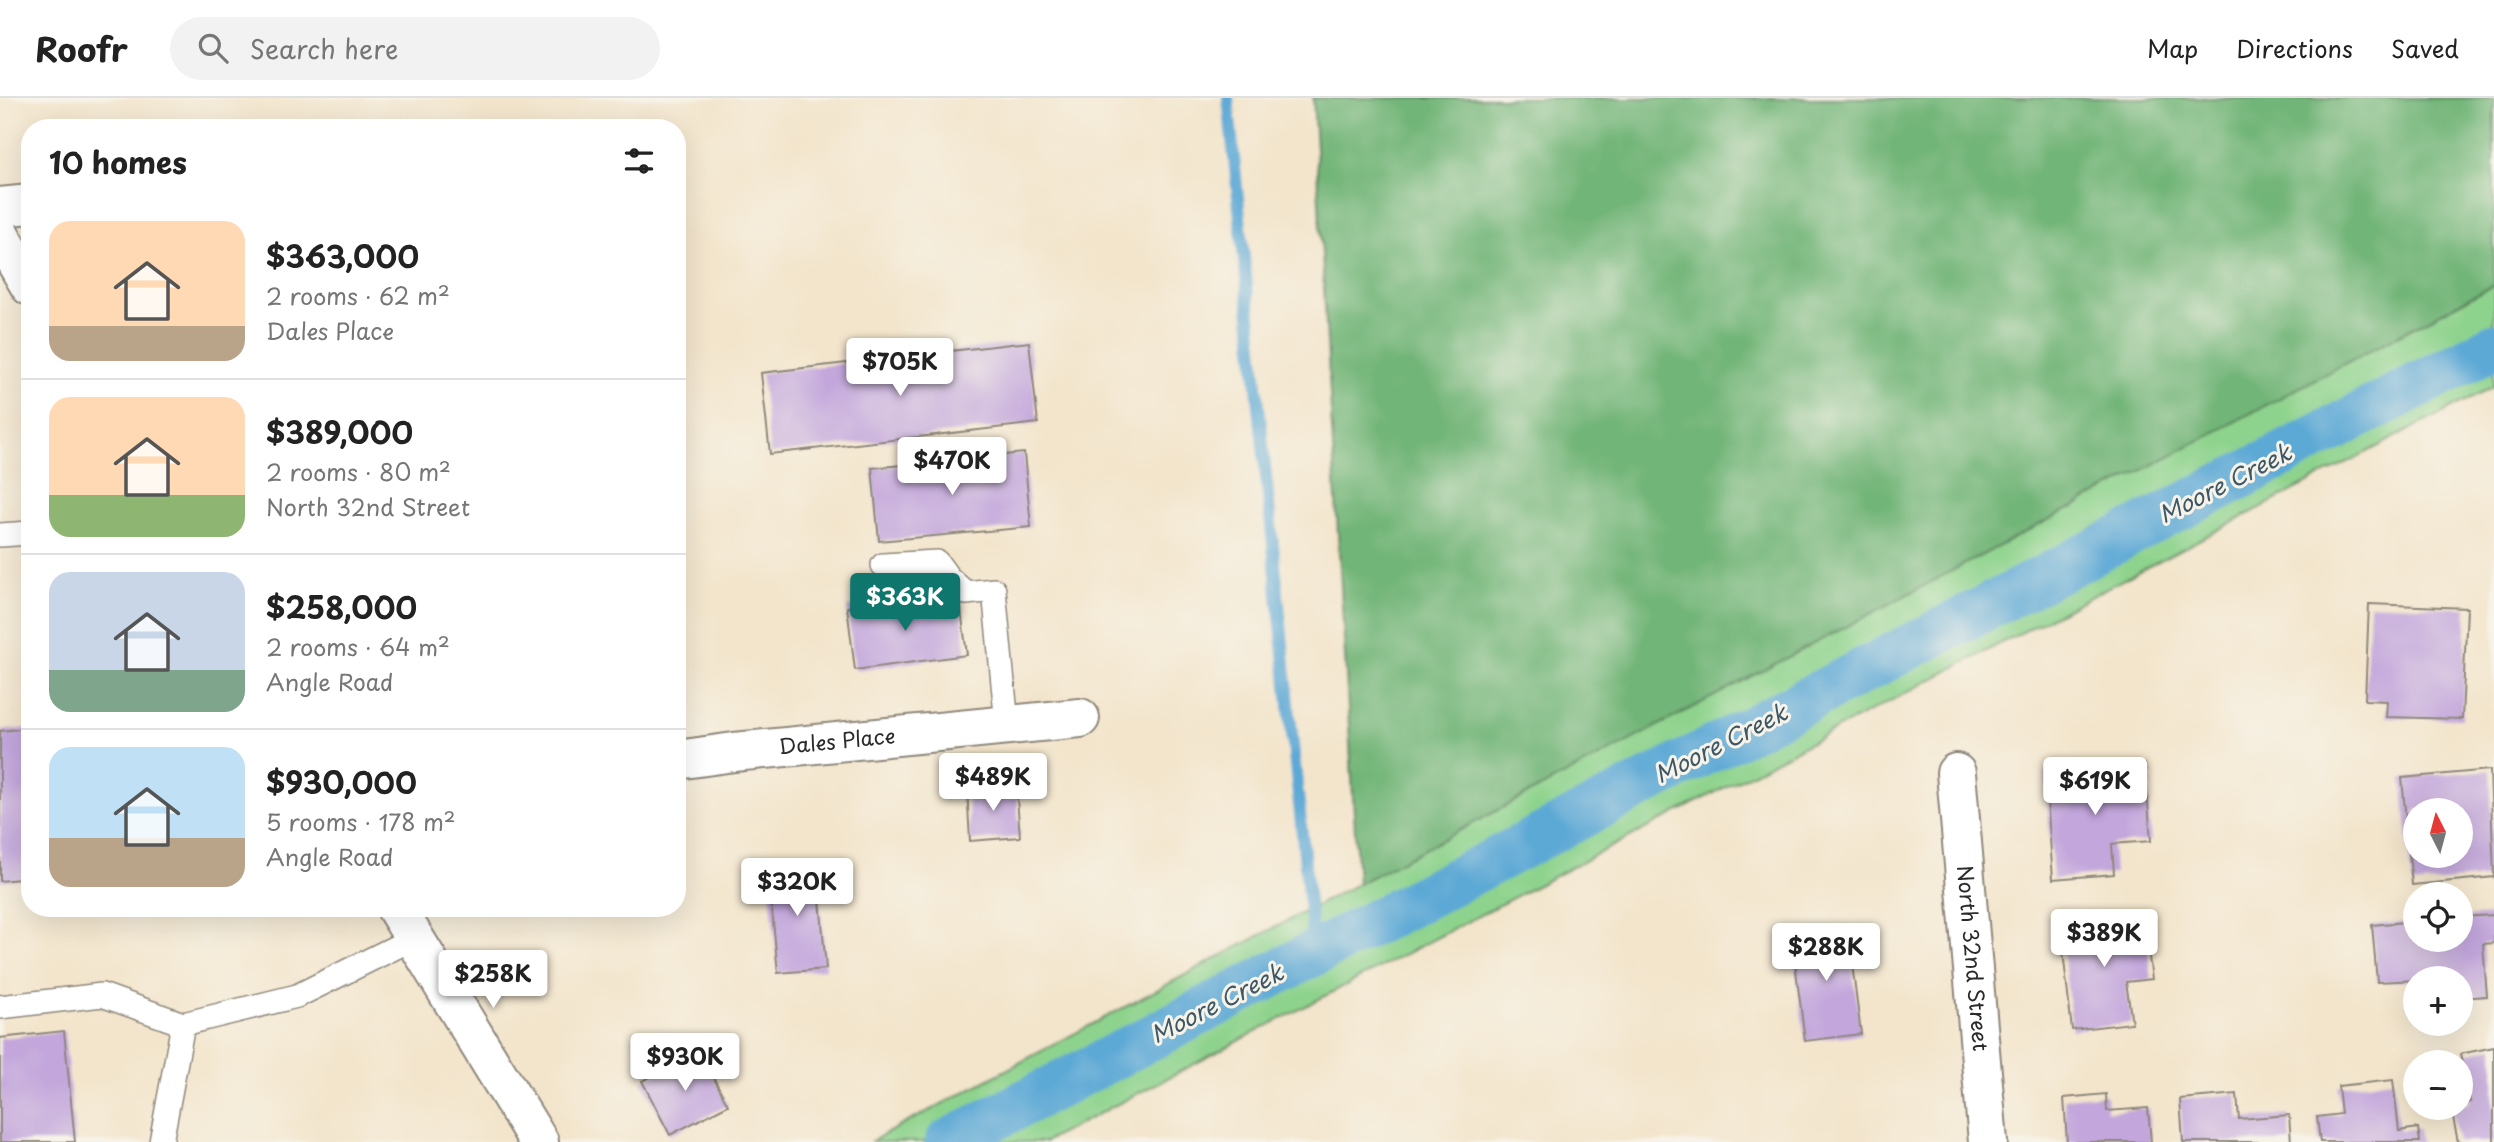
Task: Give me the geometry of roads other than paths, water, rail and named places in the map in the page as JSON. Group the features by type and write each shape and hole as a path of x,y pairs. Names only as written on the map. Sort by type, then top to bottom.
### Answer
{"street":[{"path":"0,206 21,205"},
{"path":"0,235 21,271"},
{"name":"Dales Place","path":"686,759 1080,718"},
{"name":"North 32nd Street","path":"1956,773 1989,1142"},
{"path":"405,923 539,1142"}],"lane":[{"path":"0,536 21,534"},
{"path":"883,565 937,562 948,577 966,593 994,590 1007,725"},
{"path":"0,1007 102,995 183,1024 298,996 405,923"},
{"path":"161,1142 183,1024"}],"waterway":[{"path":"1228,98 1314,953"},
{"name":"Moore Creek","path":"948,1142 2494,346"}]}
